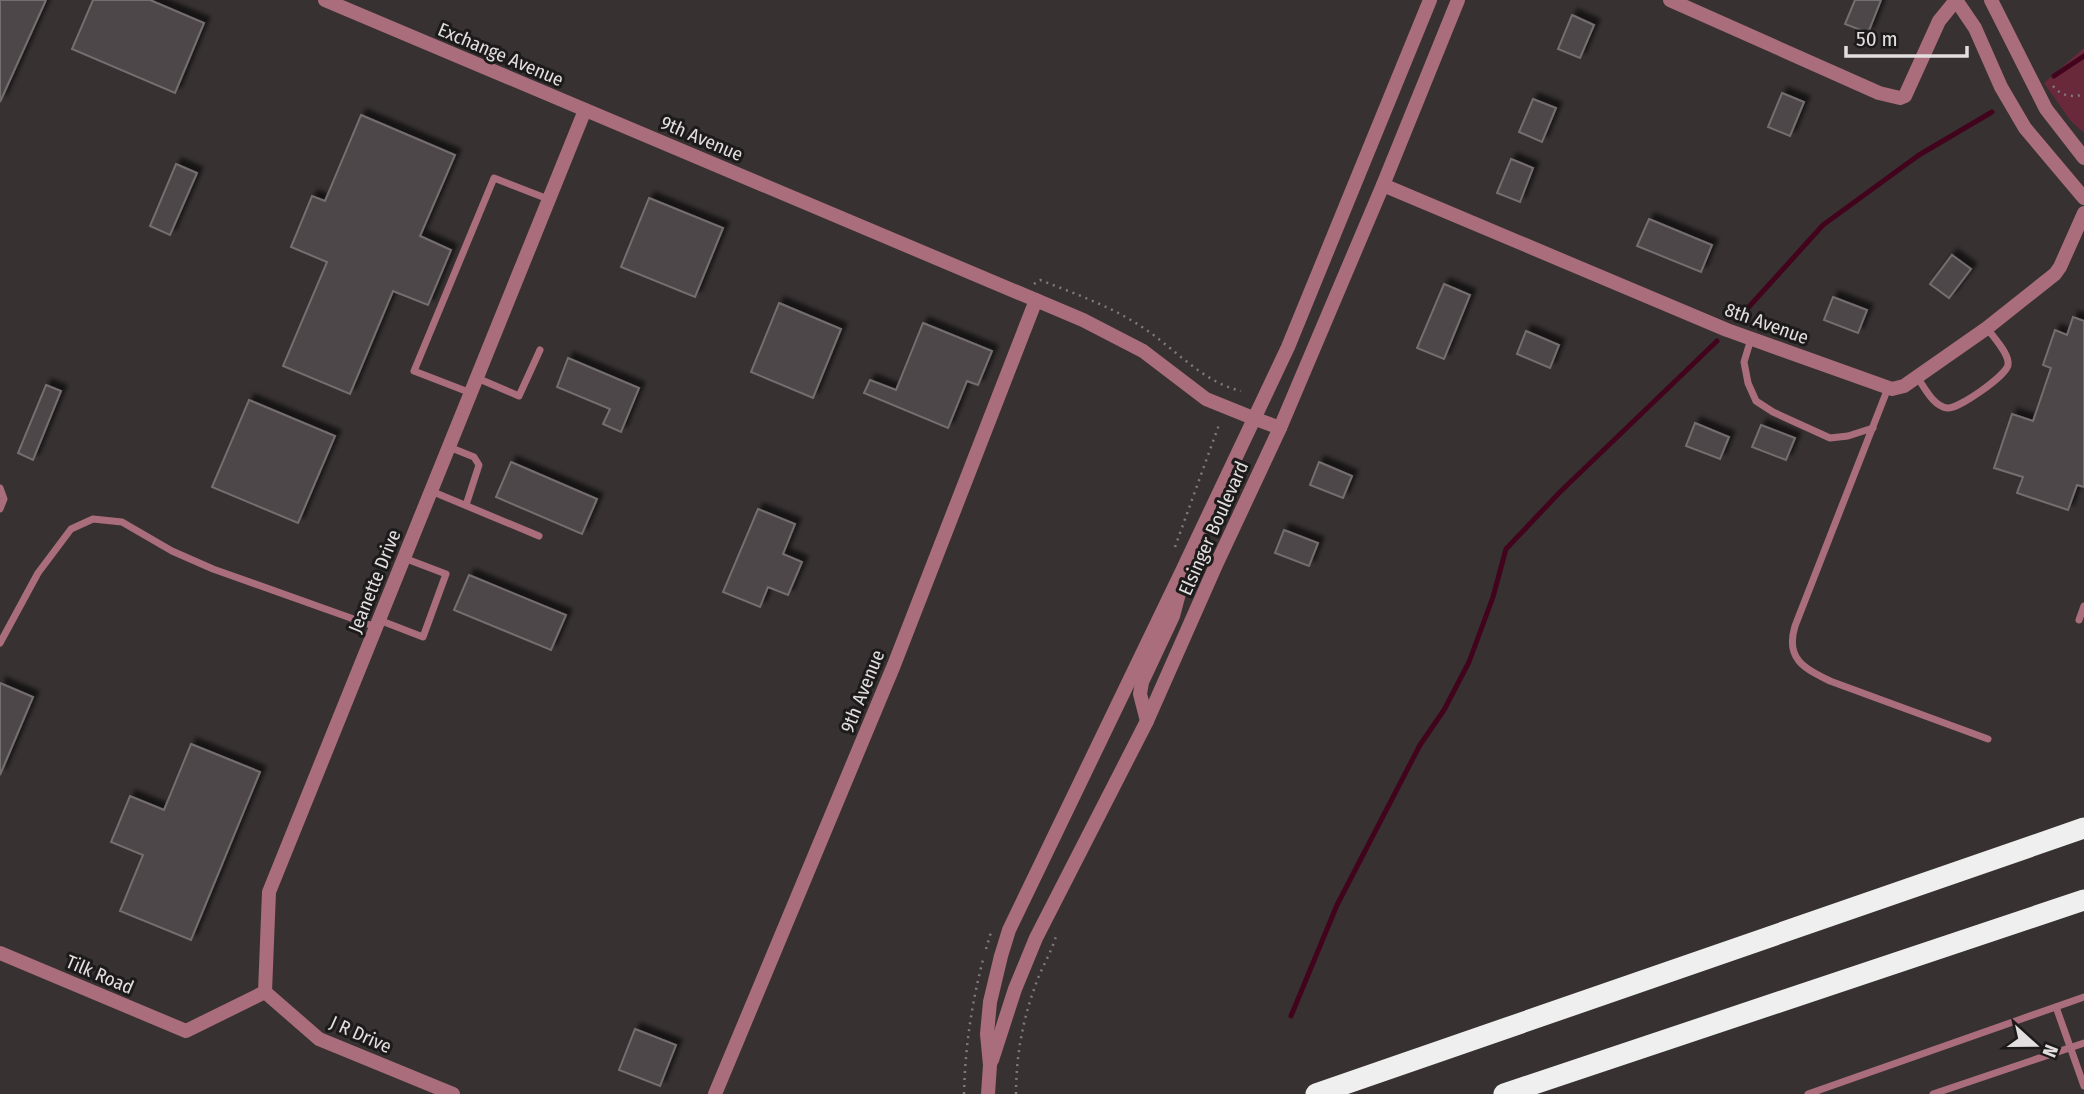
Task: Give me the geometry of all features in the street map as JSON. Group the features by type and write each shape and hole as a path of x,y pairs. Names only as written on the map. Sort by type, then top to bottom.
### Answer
{"highway":[{"path":"1316,1094 2084,828"},
{"path":"1504,1094 2084,900"}],"street":[{"name":"Exchange Avenue","path":"325,0 585,110"},
{"name":"Elsinger Boulevard","path":"988,1094 990,1065 987,1034 990,1002 1009,930 1288,346 1430,0"},
{"name":"Elsinger Boulevard","path":"990,1065 1036,938 1147,721 1280,428 1458,0"},
{"path":"1670,0 1879,93 1900,98 1905,96 1912,83 1939,21 1956,0 1975,28 2001,87 2025,128 2084,198"},
{"path":"1991,0 2046,109 2084,158"},
{"name":"Jeanette Drive","path":"265,992 269,892 585,110"},
{"name":"9th Avenue","path":"585,110 1083,320 1143,351 1206,399 1280,428"},
{"name":"8th Avenue","path":"1383,185 1727,330 1888,388"},
{"path":"1888,388 1899,388 1917,377 1987,328 2055,274 2084,214"},
{"name":"9th Avenue","path":"715,1094 894,665 1036,300"},
{"path":"1147,721 1140,688 1177,606 1182,571"},
{"name":"Tilk Road","path":"0,953 186,1031 265,992"},
{"name":"J R Drive","path":"265,992 319,1039 453,1094"}],"lane":[{"path":"471,393 414,371 494,178 549,200"},
{"path":"1917,377 1944,408 1954,408 1998,378 2006,371 2009,363 1987,328"},
{"path":"1751,339 1744,362 1748,383 1756,401 1773,412 1830,438 1848,436 1872,428"},
{"path":"477,378 519,396 540,350"},
{"path":"1888,388 1795,626 1791,639 1792,650 1808,670 1830,681 1988,739"},
{"path":"449,447 474,457 480,465 466,505"},
{"path":"0,488 4,499 0,509"},
{"path":"431,491 539,536"},
{"path":"0,643 38,573 71,529 93,519 122,522 172,551 213,569 423,637 446,575 404,558"},
{"path":"2079,620 2084,606"},
{"path":"1808,1094 2084,997"},
{"path":"2056,1007 2084,1086"},
{"path":"1934,1094 2084,1043"}],"path":[{"path":"2050,82 2061,93 2073,96 2084,94"},
{"path":"1187,513 1219,424"},
{"path":"1016,1094 1016,1063 1025,1020 1035,984 1055,939"}],"shaded area":[{"path":"2084,48 2084,133 2070,120 2044,83"}],"building":[{"path":"0,0 46,0 0,102"},
{"path":"93,0 150,0 204,23 175,93 72,49"},
{"path":"1855,0 1881,0 1868,33 1845,24"},
{"path":"1572,15 1594,25 1580,58 1558,49"},
{"path":"1782,93 1804,102 1790,136 1768,127"},
{"path":"1533,99 1556,108 1542,142 1519,132"},
{"path":"361,115 455,155 420,236 451,250 428,305 393,291 350,394 283,366 327,262 291,247 312,196 325,201"},
{"path":"1511,159 1533,168 1520,202 1497,193"},
{"path":"176,164 197,173 170,235 150,226"},
{"path":"649,198 723,228 695,297 621,267"},
{"path":"1649,219 1712,245 1701,272 1637,246"},
{"path":"1952,255 1971,269 1949,298 1930,284"},
{"path":"1444,284 1470,295 1444,359 1417,348"},
{"path":"1833,297 1867,310 1858,333 1824,320"},
{"path":"779,303 841,329 813,398 751,372"},
{"path":"2073,317 2084,321 2084,487 2077,485 2068,510 2017,493 2023,477 1994,468 2012,414 2033,421 2051,368 2043,365 2055,330 2067,335"},
{"path":"923,323 992,351 978,385 967,381 948,428 864,393 870,380 896,390"},
{"path":"1526,331 1559,345 1550,368 1517,354"},
{"path":"568,358 639,388 621,432 603,424 610,409 557,387"},
{"path":"46,385 61,391 33,460 18,453"},
{"path":"249,400 335,436 298,523 212,487"},
{"path":"1695,423 1729,437 1720,459 1686,446"},
{"path":"1761,425 1795,438 1786,460 1752,447"},
{"path":"511,462 597,499 582,534 496,497"},
{"path":"1319,462 1352,476 1343,498 1310,485"},
{"path":"758,509 795,524 783,554 802,562 788,595 768,587 760,607 723,592"},
{"path":"1284,530 1318,543 1309,566 1275,553"},
{"path":"469,575 566,615 551,650 454,610"},
{"path":"0,683 33,697 0,775"},
{"path":"191,744 260,772 191,940 120,911 143,855 111,842 130,796 164,810"},
{"path":"635,1029 676,1045 660,1086 619,1070"}],"waterway":[{"path":"2054,76 2084,56"},
{"path":"1737,320 1823,225 1919,155 1992,112"},
{"path":"1291,1016 1337,905 1420,745 1444,710 1469,662 1493,597 1506,549 1560,492 1717,341"}]}
